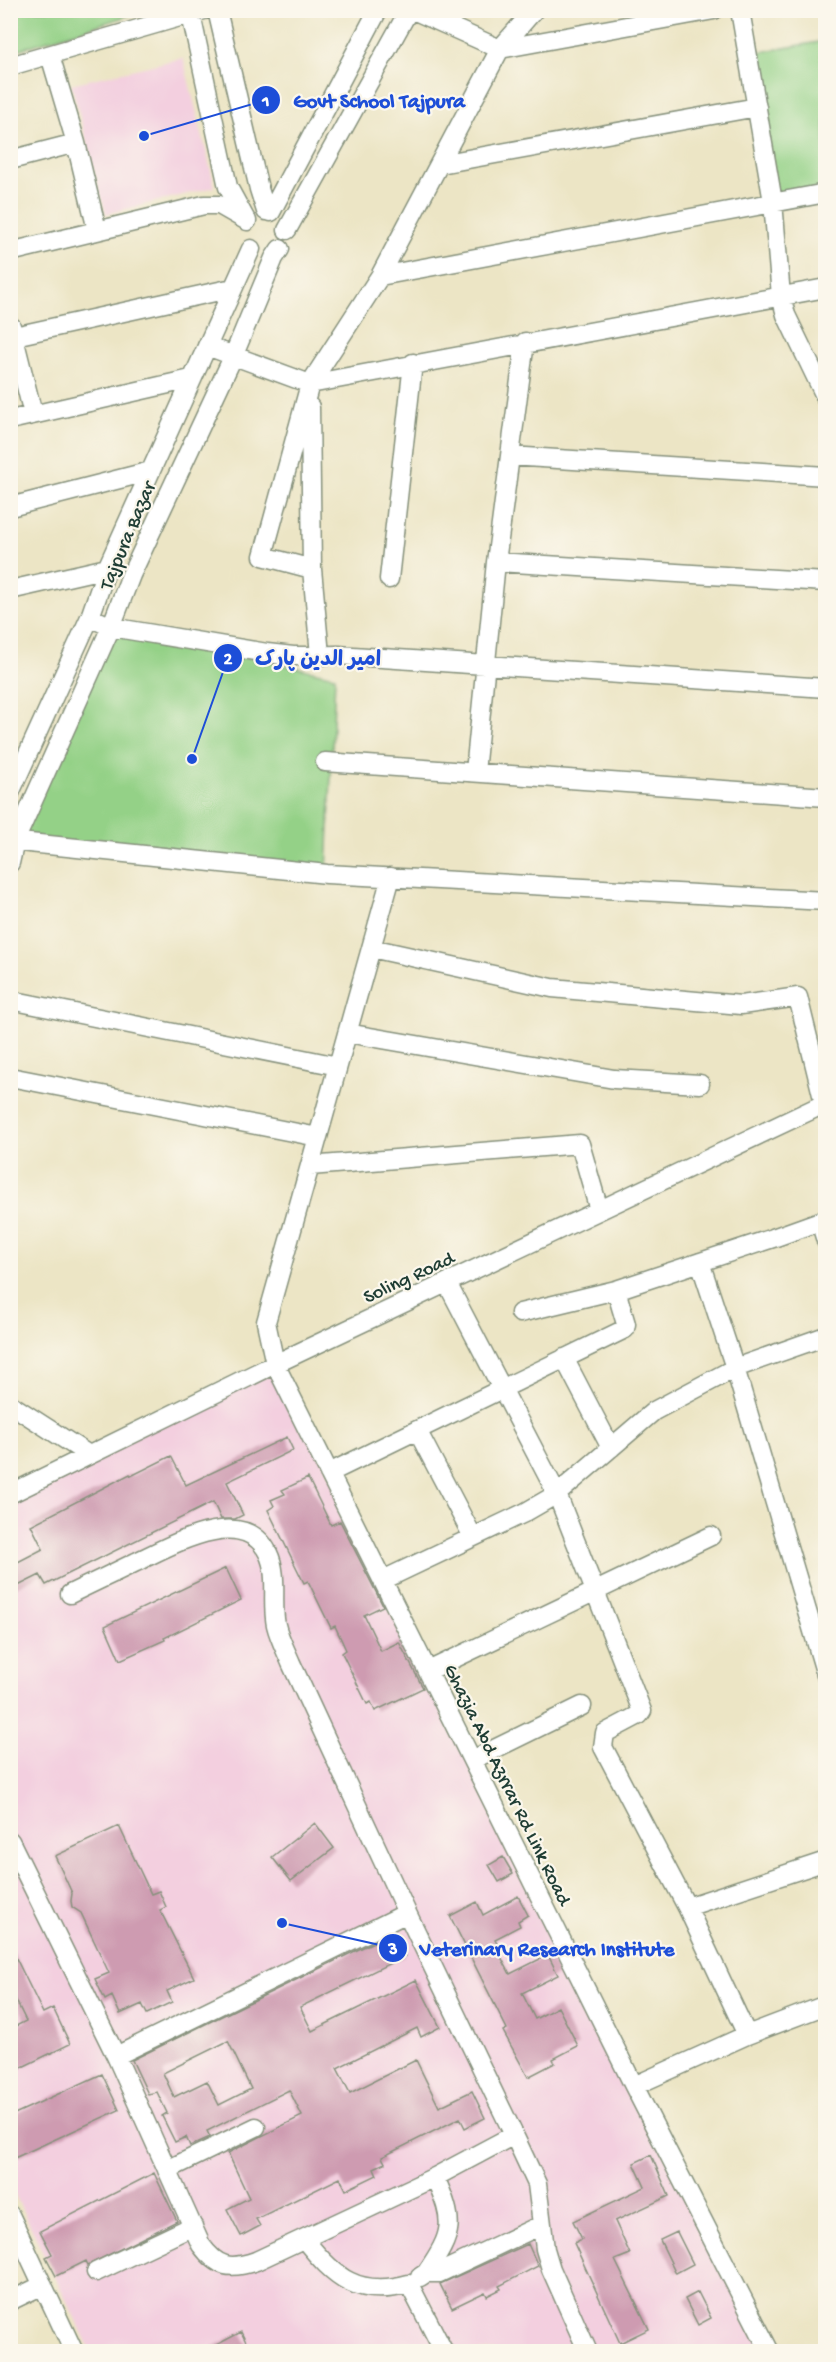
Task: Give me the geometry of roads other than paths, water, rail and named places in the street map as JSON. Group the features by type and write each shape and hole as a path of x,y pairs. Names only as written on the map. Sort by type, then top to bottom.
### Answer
{"street":[{"path":"217,10 259,189 269,211 282,219 286,230"},
{"path":"269,211 378,10"},
{"path":"411,10 500,49 714,10"},
{"name":"Tajpura Bazar","path":"10,863 13,841 111,627 131,575 233,357 274,258 286,237 286,230 411,10"},
{"path":"312,569 263,556 310,384 380,276 500,49 534,10"},
{"path":"740,10 773,202 782,296 786,315 825,398"},
{"path":"10,66 195,12 228,187 247,221"},
{"path":"50,55 76,143 97,230"},
{"path":"440,164 757,107"},
{"path":"10,160 76,143"},
{"path":"380,276 825,193"},
{"path":"10,252 212,204 224,207 247,221"},
{"path":"269,211 257,213 247,221 244,236 251,249 266,254 280,249"},
{"name":"Tajpura Bazar","path":"10,793 90,617 107,568 190,379 251,249"},
{"path":"33,414 11,332 233,288"},
{"path":"207,346 310,384 525,342 825,288"},
{"path":"475,772 496,562 525,342"},
{"path":"389,579 413,363"},
{"path":"10,420 190,379"},
{"path":"310,384 312,569 320,656"},
{"path":"510,456 825,476"},
{"path":"10,507 151,471"},
{"path":"496,562 825,582"},
{"path":"12,593 107,568"},
{"path":"90,617 111,627 267,653 338,655 825,688"},
{"path":"325,762 825,797"},
{"path":"13,841 327,874 825,901"},
{"name":"Ghazia Abd Azrrar Rd Link Road","path":"391,877 266,1322 275,1364 634,2085 770,2352"},
{"path":"371,948 552,988 741,1005 798,997 825,1103"},
{"path":"10,1000 338,1066"},
{"path":"347,1033 614,1079 700,1083"},
{"path":"10,1077 318,1137"},
{"name":"Soling Road","path":"10,1494 275,1364 825,1103"},
{"path":"310,1166 580,1144 599,1210"},
{"path":"520,1313 616,1290 823,1220 825,1241"},
{"path":"700,1263 735,1368 825,1675"},
{"path":"447,1282 557,1494 642,1711 639,1715 605,1733 603,1747 687,1907 747,2035"},
{"path":"329,1473 625,1329 626,1324 616,1290"},
{"path":"383,1580 524,1513 557,1494 654,1411 735,1368 825,1336"},
{"path":"564,1358 611,1448"},
{"path":"10,1404 89,1455"},
{"path":"417,1430 474,1537"},
{"path":"70,1594 185,1539 213,1530 231,1529 249,1532 260,1541 268,1554 271,1565 276,1624 407,1913 537,2184 551,2270 588,2352"},
{"path":"428,1671 711,1536"},
{"path":"472,1760 582,1706"},
{"path":"10,1841 116,2056 201,2245 211,2259 224,2266 240,2267 435,2176 514,2135"},
{"path":"687,1907 825,1861"},
{"path":"116,2056 407,1913"},
{"path":"634,2085 747,2035 825,2005"},
{"path":"167,2170 256,2127"},
{"path":"304,2239 325,2265 346,2280 371,2289 392,2289 409,2284 426,2273 448,2235 449,2216 435,2176"},
{"path":"10,2215 74,2352"},
{"path":"426,2273 439,2273 542,2225"},
{"path":"96,2272 193,2226"},
{"path":"409,2284 444,2352"},
{"path":"10,2301 43,2285"}],"place":[{"name":"Govt School Tajpura","path":"144,136"},
{"name":"امیر الدین پارک","path":"192,759"},
{"name":"Veterinary Research Institute","path":"282,1923"}]}
